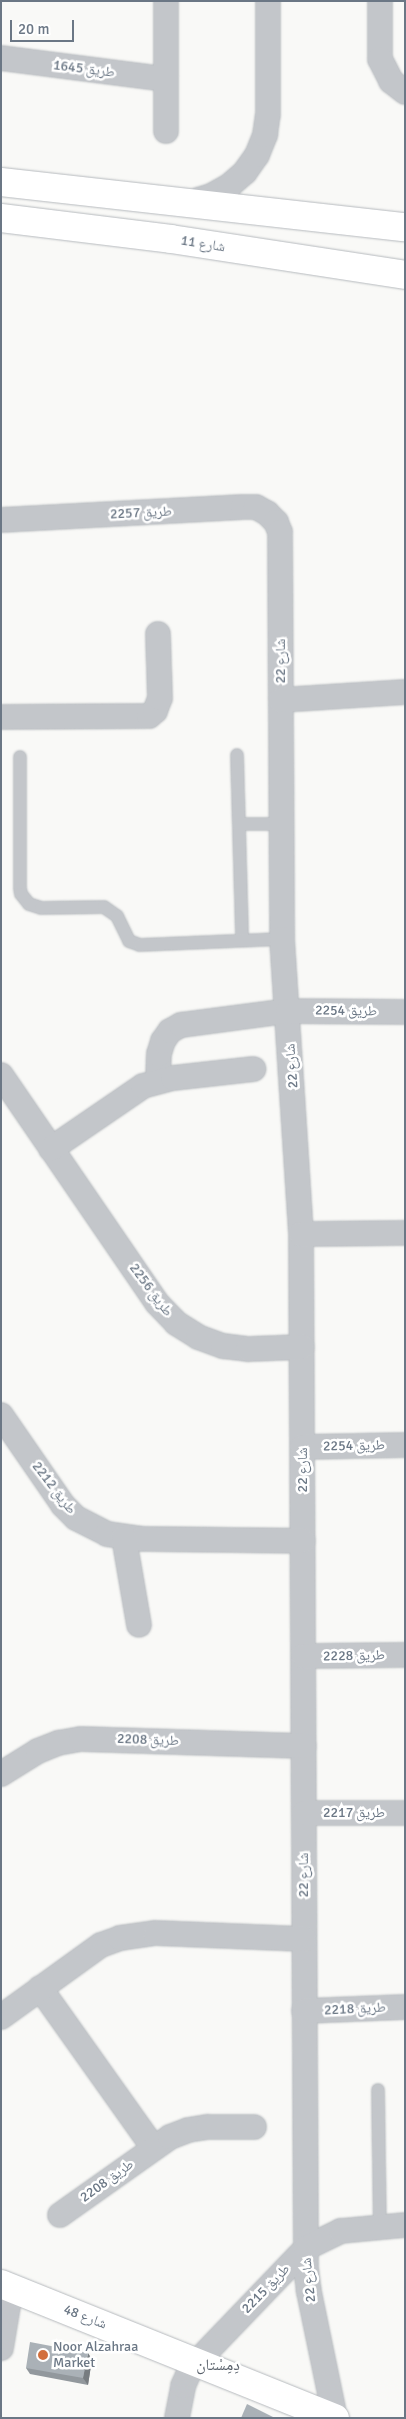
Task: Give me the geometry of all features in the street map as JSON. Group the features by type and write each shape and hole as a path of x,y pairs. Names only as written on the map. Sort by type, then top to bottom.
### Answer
{"street":[{"path":"166,1 166,132"},
{"path":"191,202 211,196 230,186 240,177 257,155 265,135 268,114 268,1"},
{"path":"380,1 380,59 391,81 405,92"},
{"name":"طريق 1645","path":"1,58 166,80"},
{"path":"1,182 405,227"},
{"name":"شارع 11","path":"1,218 171,239 405,275"},
{"name":"طريق 2257","path":"1,520 256,507 267,513 276,522"},
{"name":"شارع 22","path":"276,522 280,532 282,939 301,1234 306,2248 309,2292 335,2418"},
{"path":"1,717 149,716 155,711 160,698 158,634"},
{"path":"281,700 405,692"},
{"path":"158,1080 159,1054 163,1041 170,1031 181,1024 288,1011"},
{"name":"طريق 2254","path":"288,1011 405,1012"},
{"path":"51,1149 130,1094 158,1080 253,1069"},
{"name":"طريق 2256","path":"1,1076 157,1303 176,1322 198,1337 223,1346 249,1350 302,1347"},
{"path":"301,1234 405,1233"},
{"name":"طريق 2212","path":"1,1415 63,1505 76,1518 107,1534 124,1538 303,1540"},
{"name":"طريق 2254","path":"303,1447 405,1446"},
{"path":"124,1538 139,1625"},
{"name":"طريق 2228","path":"304,1656 405,1655"},
{"name":"طريق 2208","path":"1,1774 38,1751 58,1743 81,1739 304,1746"},
{"name":"طريق 2217","path":"304,1813 405,1813"},
{"path":"1,2017 101,1945 138,1934 304,1939"},
{"path":"40,1988 153,2147"},
{"name":"طريق 2218","path":"304,2011 405,2007"},
{"name":"طريق 2208","path":"60,2215 153,2147 170,2137 188,2130 208,2127 254,2127"},
{"name":"طريق 2215","path":"177,2418 186,2375 196,2361 306,2248 340,2231 405,2225"},
{"path":"1,2348 6,2286"},
{"name":"شارع 48","path":"6,2286 335,2418"}],"lane":[{"path":"237,755 242,940"},
{"path":"20,757 20,888 21,894 29,904 41,908 104,907 117,916 129,941 140,945 282,939"},
{"path":"239,824 281,824"},
{"path":"378,2090 380,2226"}],"building":[{"path":"30,2342 88,2353 83,2378 26,2368"},
{"path":"247,2404 275,2418 241,2418"}],"place":[{"name":"Noor Alzahraa Market","path":"43,2355"}],"district":[{"name":"دِمِسْتان","path":"218,2365"}]}
